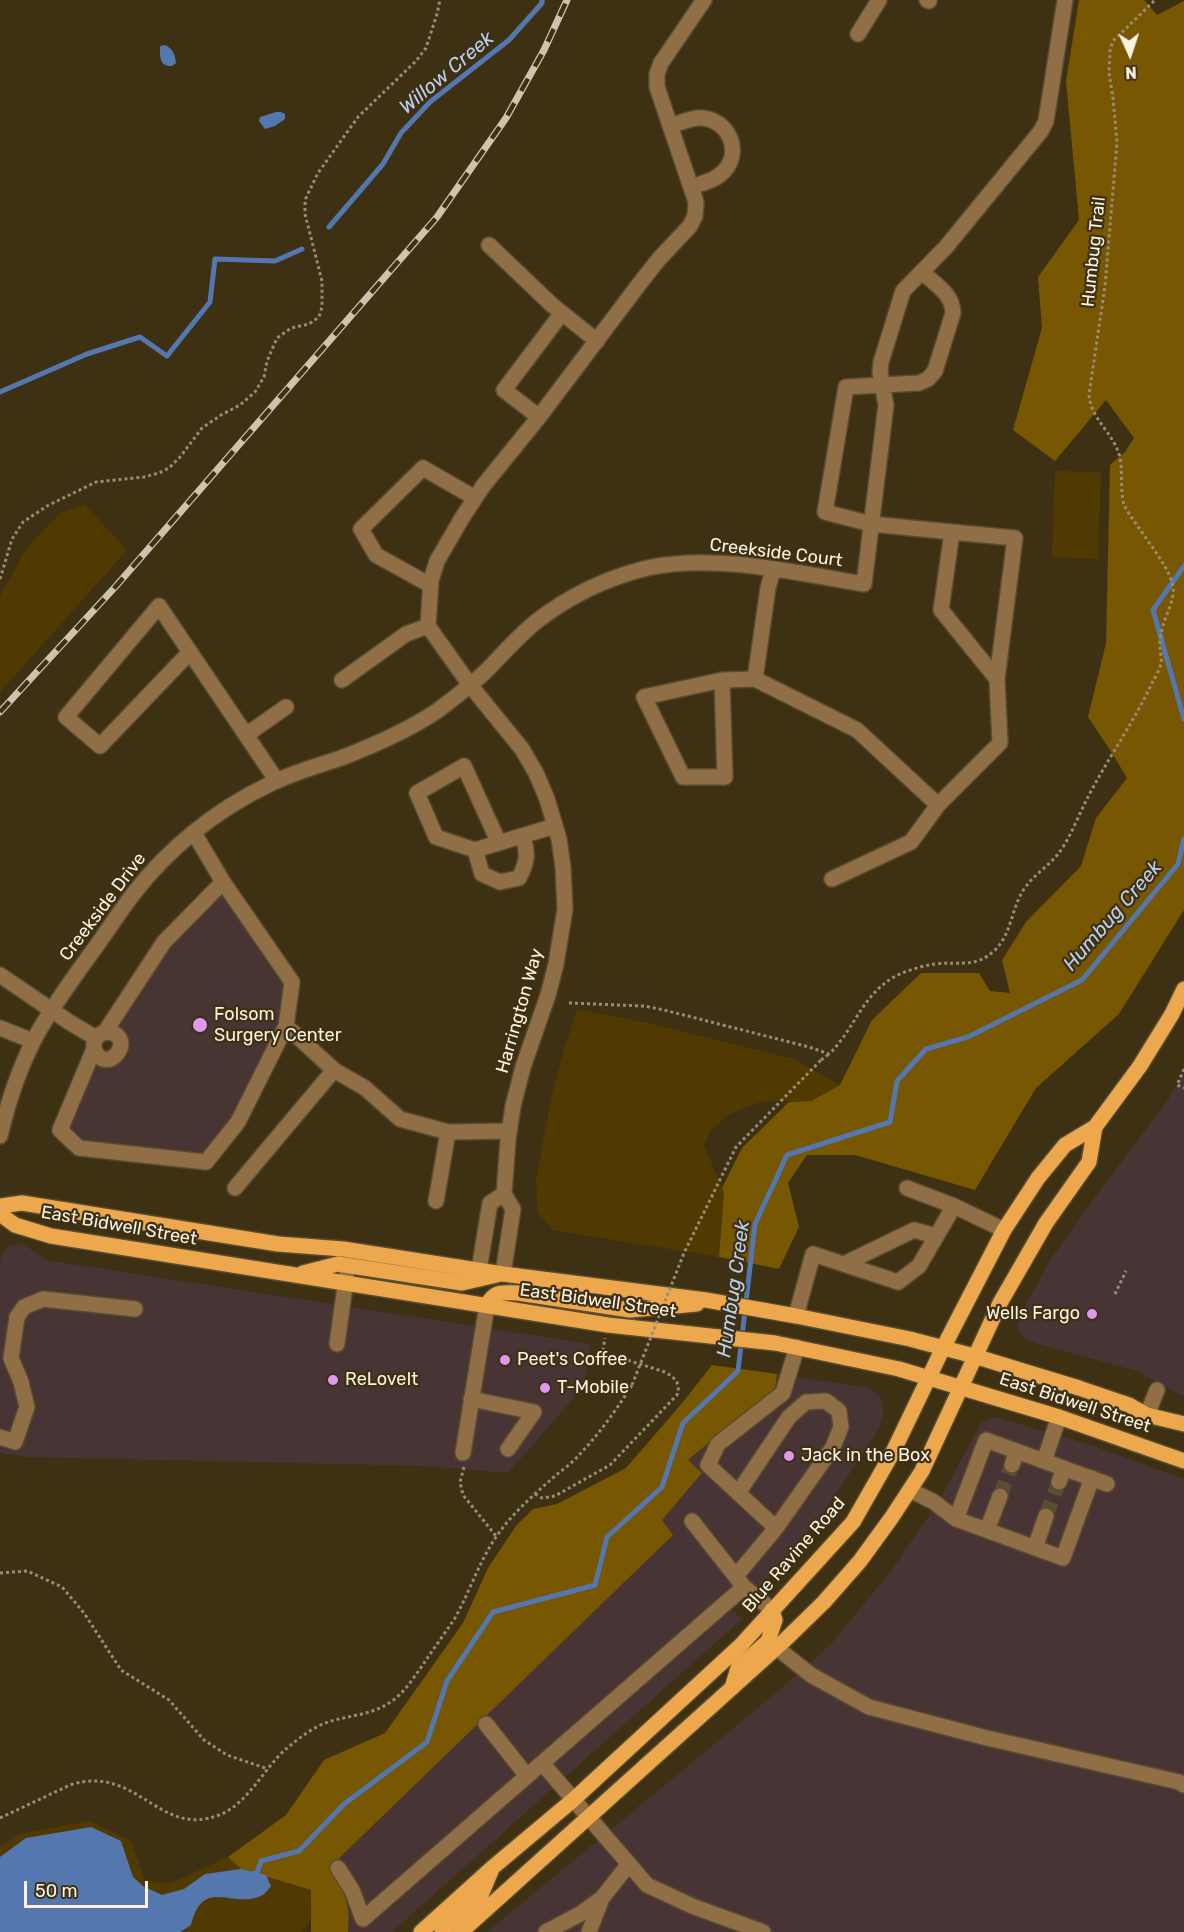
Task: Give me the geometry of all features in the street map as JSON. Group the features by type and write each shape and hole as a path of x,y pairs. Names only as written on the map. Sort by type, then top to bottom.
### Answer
{"main road":[{"name":"Blue Ravine Road","path":"421,1932 573,1800 741,1644 853,1522 893,1452 1004,1230 1038,1178 1065,1145 1095,1127 1140,1066 1172,1014 1184,989"},
{"name":"Blue Ravine Road","path":"461,1932 777,1648 824,1602 860,1561 922,1471 974,1356 1027,1253 1065,1194 1089,1162 1095,1127"},
{"name":"East Bidwell Street","path":"0,1206 22,1203 278,1245 344,1250 715,1302 792,1315 883,1333 974,1356 1129,1405 1147,1415 1184,1424"},
{"name":"East Bidwell Street","path":"0,1214 15,1225 51,1236 608,1325 696,1333 797,1347 899,1369 1059,1418 1184,1461"},
{"path":"294,1275 338,1264 462,1283 503,1274"},
{"path":"487,1305 492,1296 499,1292 630,1310 715,1302"},
{"path":"1144,1446 1184,1450"},
{"path":"732,1688 738,1668 768,1641 775,1620 772,1610"},
{"path":"442,1932 481,1895 492,1868"}],"street":[{"path":"342,680 406,634 428,626 430,585 437,561 475,498 659,259 690,226 695,216 696,202 657,87 657,74 661,63 704,0"},
{"path":"858,34 879,0"},
{"path":"871,524 886,405 880,372 881,362 903,291 946,247 1041,131 1046,121 1065,0"},
{"path":"670,126 693,118 711,119 727,131 732,142 731,162 725,171 716,178 691,187"},
{"path":"489,245 562,313 597,341"},
{"path":"832,879 911,842 938,805 1000,743 996,680 1015,538 871,524 825,512 846,387 919,383 928,379 935,371 953,313 953,306 949,297 922,272"},
{"path":"539,417 504,390 562,313"},
{"path":"430,585 376,555 361,529 423,468 475,498"},
{"name":"Creekside Court","path":"470,685 535,622 574,597 608,580 647,568 703,562 731,564 864,584 871,524"},
{"path":"951,532 941,610 996,680"},
{"path":"755,679 768,588 773,570"},
{"path":"190,652 99,746 66,717 159,606 278,780"},
{"name":"Harrington Way","path":"428,626 470,685 522,749 536,773 547,799 559,839 564,876 565,895 561,936 548,995 523,1067 509,1131 504,1194 513,1209 503,1274"},
{"path":"722,680 725,777 683,777 644,697 722,680 755,679 857,730 938,805"},
{"name":"Creekside Drive","path":"0,1136 18,1074 33,1041 51,1010 150,873 194,833 231,805 278,780 386,740 436,711 470,685"},
{"path":"246,735 286,707"},
{"path":"499,843 464,766 417,793 436,837 475,850 499,843 555,826"},
{"path":"194,833 223,882 292,982 286,1026 238,1122 206,1162 79,1148 60,1130 98,1040 164,942 223,882"},
{"path":"475,850 482,874 500,882 519,878 525,867 528,849 522,836"},
{"path":"0,975 98,1040"},
{"path":"286,1026 334,1070 365,1088 400,1119 448,1132 509,1131"},
{"path":"0,1028 33,1041"},
{"path":"235,1188 334,1070"},
{"path":"436,1201 448,1132"},
{"path":"907,1188 954,1206 1004,1230"},
{"path":"479,1270 490,1203 504,1194"},
{"path":"792,1315 813,1254 898,1282 919,1266 954,1206"},
{"path":"844,1264 914,1230 936,1236"},
{"path":"337,1344 348,1265"},
{"path":"0,1437 15,1442 27,1407 21,1382 11,1358 17,1317 24,1306 43,1299 135,1309"},
{"path":"463,1453 487,1305"},
{"path":"776,1528 708,1465 718,1444 783,1394 797,1347"},
{"path":"1147,1415 1157,1390"},
{"path":"471,1399 534,1412 508,1449"},
{"path":"338,1868 352,1890 365,1925 740,1582 833,1447 841,1427 839,1411 826,1401 806,1402 789,1416 738,1493"},
{"path":"1044,1461 1059,1418"},
{"path":"956,1519 986,1440 1014,1458 1044,1461 1062,1475 1092,1478 1107,1484"},
{"path":"910,1490 934,1502 956,1519 1063,1558 1092,1478"},
{"path":"987,1530 1000,1496"},
{"path":"1035,1548 1046,1516"},
{"path":"692,1521 740,1582 772,1610"},
{"path":"777,1648 811,1674 869,1707 997,1740 1182,1779"},
{"path":"486,1724 527,1776"},
{"path":"542,1763 647,1885 692,1906 763,1932"},
{"path":"546,1932 580,1914 602,1898 629,1864"},
{"path":"589,1932 602,1898"}],"path":[{"path":"0,579 16,530 31,515 96,482 144,477 169,468 202,428 249,398 261,384 267,361 277,338 291,328 309,324 319,317 322,307 320,270 305,214 305,200 310,187 358,117 416,62 426,48 440,0"},
{"name":"Humbug Trail","path":"0,1818 70,1785 99,1780 124,1786 166,1813 184,1820 201,1820 219,1815 234,1807 285,1750 316,1728 326,1723 372,1712 393,1701 412,1681 454,1618 496,1536 511,1517 580,1455 632,1385 684,1253 736,1147 829,1054 846,1035 868,999 887,982 925,966 972,963 994,951 1007,934 1017,901 1023,890 1063,848 1112,753 1142,705 1161,662 1160,640 1174,593 1171,578 1129,514 1122,496 1120,459 1115,445 1095,416 1089,395 1105,286 1116,154 1113,98 1109,73 1110,51 1113,41 1155,0"},
{"path":"569,1003 644,1006 829,1054"},
{"path":"1184,1069 1177,1085 1184,1088"},
{"path":"1116,1294 1126,1271"},
{"path":"535,1494 542,1498 555,1496 610,1465 676,1395 679,1389 678,1382 665,1372 605,1353 603,1345 608,1325"},
{"path":"463,1453 465,1465 460,1482 461,1491 496,1536"},
{"path":"0,1573 27,1571 62,1587 84,1613 121,1670 169,1700 204,1740 227,1755 268,1769"}],"shaded area":[{"path":"1079,0 1144,0 1157,15 1184,1 1184,910 1119,1014 1036,1088 975,1190 855,1155 807,1155 788,1183 799,1227 779,1269 719,1257 724,1193 722,1188 742,1148 789,1102 811,1101 840,1085 872,1020 921,973 979,973 990,991 1010,993 1002,960 1026,922 1081,866 1096,818 1127,778 1088,717 1106,643 1110,465 1125,452 1134,438 1106,400 1055,461 1013,430 1042,328 1038,277 1079,220 1066,81"},
{"path":"1055,471 1101,472 1098,559 1052,557"},
{"path":"85,505 127,550 0,692 0,596 26,549 60,513"},
{"name":"Folsom Surgery Center","path":"224,893 288,984 283,1021 235,1118 205,1156 81,1140 68,1127 94,1061 116,1061 116,1029 166,949"},
{"path":"577,1009 653,1024 794,1059 840,1085 811,1101 763,1101 729,1114 711,1130 704,1145 724,1193 719,1257 553,1230 538,1213 536,1180 552,1094"},
{"path":"1184,1072 1184,1397 1137,1371 1023,1338 1017,1326 1026,1304 1051,1259 1168,1100"},
{"path":"23,1244 46,1260 590,1344 584,1386 508,1473 427,1466 29,1457 0,1453 0,1261 2,1254 9,1246"},
{"path":"712,1365 777,1374 775,1388 688,1460 702,1473 662,1520 673,1535 330,1867 347,1905 348,1932 311,1932 311,1890 241,1869 228,1857 286,1815 324,1760 385,1733 463,1623 488,1568 516,1526 533,1509 557,1504 626,1468"},
{"path":"777,1374 869,1388 880,1396 884,1412 879,1429 824,1512 770,1578 732,1610 742,1619 392,1932 348,1932 349,1919 329,1867 672,1535 662,1520 702,1473 688,1460 775,1388"},
{"path":"995,1417 1091,1445 1184,1479 1184,1932 487,1932 777,1692 832,1643 893,1568 940,1499 981,1423"},
{"path":"89,1821 131,1841 145,1880 169,1884 228,1857 241,1869 311,1890 310,1920 302,1932 0,1932 0,1847 19,1834"}],"water":[{"path":"165,45 174,54 176,63 172,66 165,65 161,60 160,46"},
{"path":"276,112 285,114 285,119 265,129 259,121 260,117"},
{"path":"91,1827 121,1841 133,1877 143,1886 162,1895 184,1889 205,1874 241,1869 266,1875 271,1886 262,1895 250,1899 220,1897 203,1902 196,1910 191,1925 180,1932 0,1932 0,1857 26,1838"}],"waterway":[{"name":"Willow Creek","path":"329,227 383,164 401,133 430,102 509,40 542,3 542,0"},
{"name":"Willow Creek","path":"0,392 87,354 140,337 167,356 210,302 215,259 275,261 302,249"},
{"name":"Humbug Creek","path":"1184,566 1153,610 1184,719"},
{"name":"Humbug Creek","path":"252,1874 257,1873 261,1861 299,1851 344,1804 427,1742 447,1681 493,1612 595,1585 607,1537 662,1487 683,1423 738,1371 755,1224 787,1155 890,1122 897,1081 926,1049 968,1037 1082,980 1178,864 1184,839"}],"tunnel":[{"path":"1000,1496 1012,1465"},
{"path":"1046,1516 1059,1482"}],"railway":[{"path":"0,712 116,586 437,217 506,118 544,50 567,0"}],"place":[{"name":"Folsom Surgery Center","path":"200,1025"},
{"name":"Wells Fargo","path":"1092,1314"},
{"name":"Peet's Coffee","path":"505,1360"},
{"name":"ReLoveIt","path":"333,1380"},
{"name":"T-Mobile","path":"545,1388"},
{"name":"Jack in the Box","path":"789,1456"}]}
